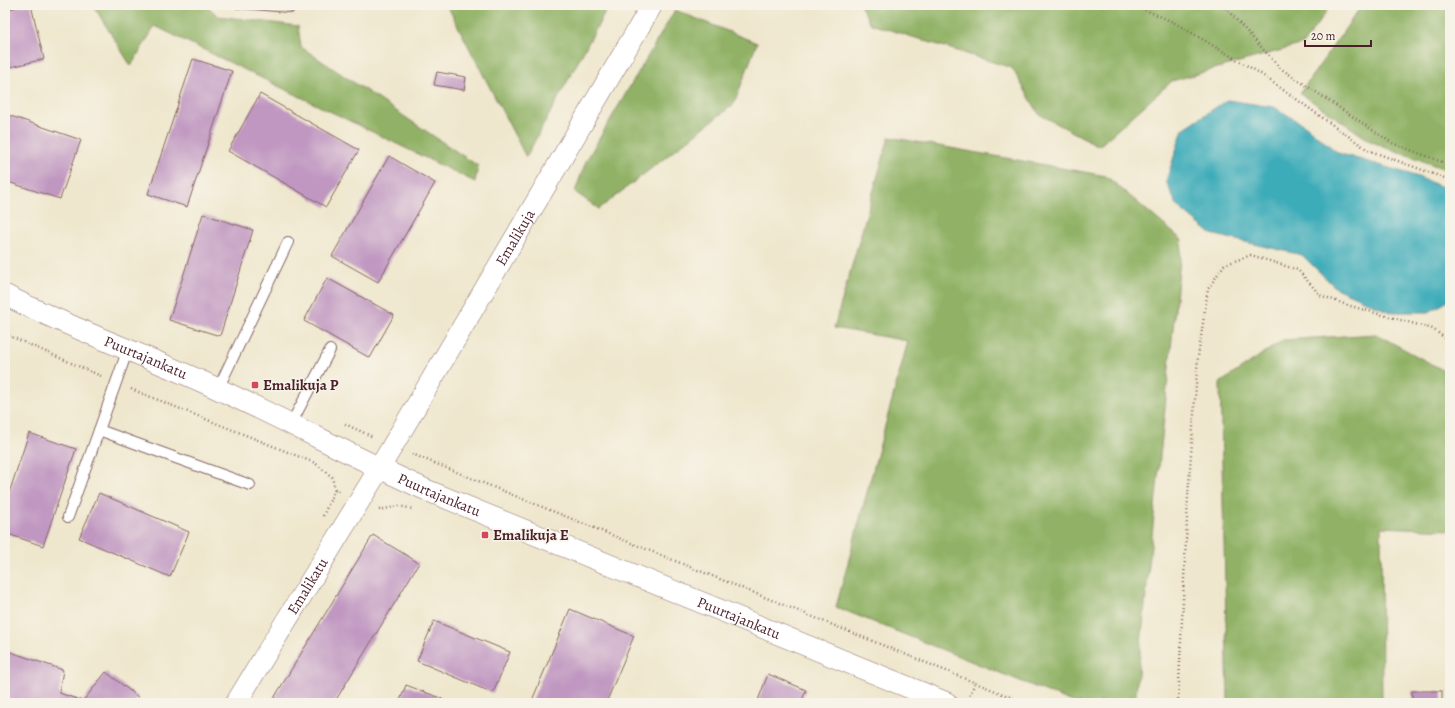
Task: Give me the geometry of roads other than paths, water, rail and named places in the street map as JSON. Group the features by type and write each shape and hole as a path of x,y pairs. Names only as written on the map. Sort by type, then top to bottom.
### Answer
{"street":[{"name":"Emalikuja","path":"379,469 391,446 652,5"},
{"name":"Puurtajankatu","path":"5,295 42,314 128,349 218,389 379,469 431,492 947,703"},
{"name":"Emalikatu","path":"236,703 379,469"}],"lane":[{"path":"218,389 288,242"},
{"path":"68,517 128,349"},
{"path":"291,424 330,350"},
{"path":"99,430 250,485"}],"water":[{"path":"1227,100 1274,107 1306,126 1338,153 1413,175 1450,190 1450,300 1429,312 1390,312 1336,288 1302,255 1211,234 1177,206 1166,181 1183,129"}],"place":[{"name":"Emalikuja P","path":"255,385"},
{"name":"Emalikuja E","path":"485,535"}]}
